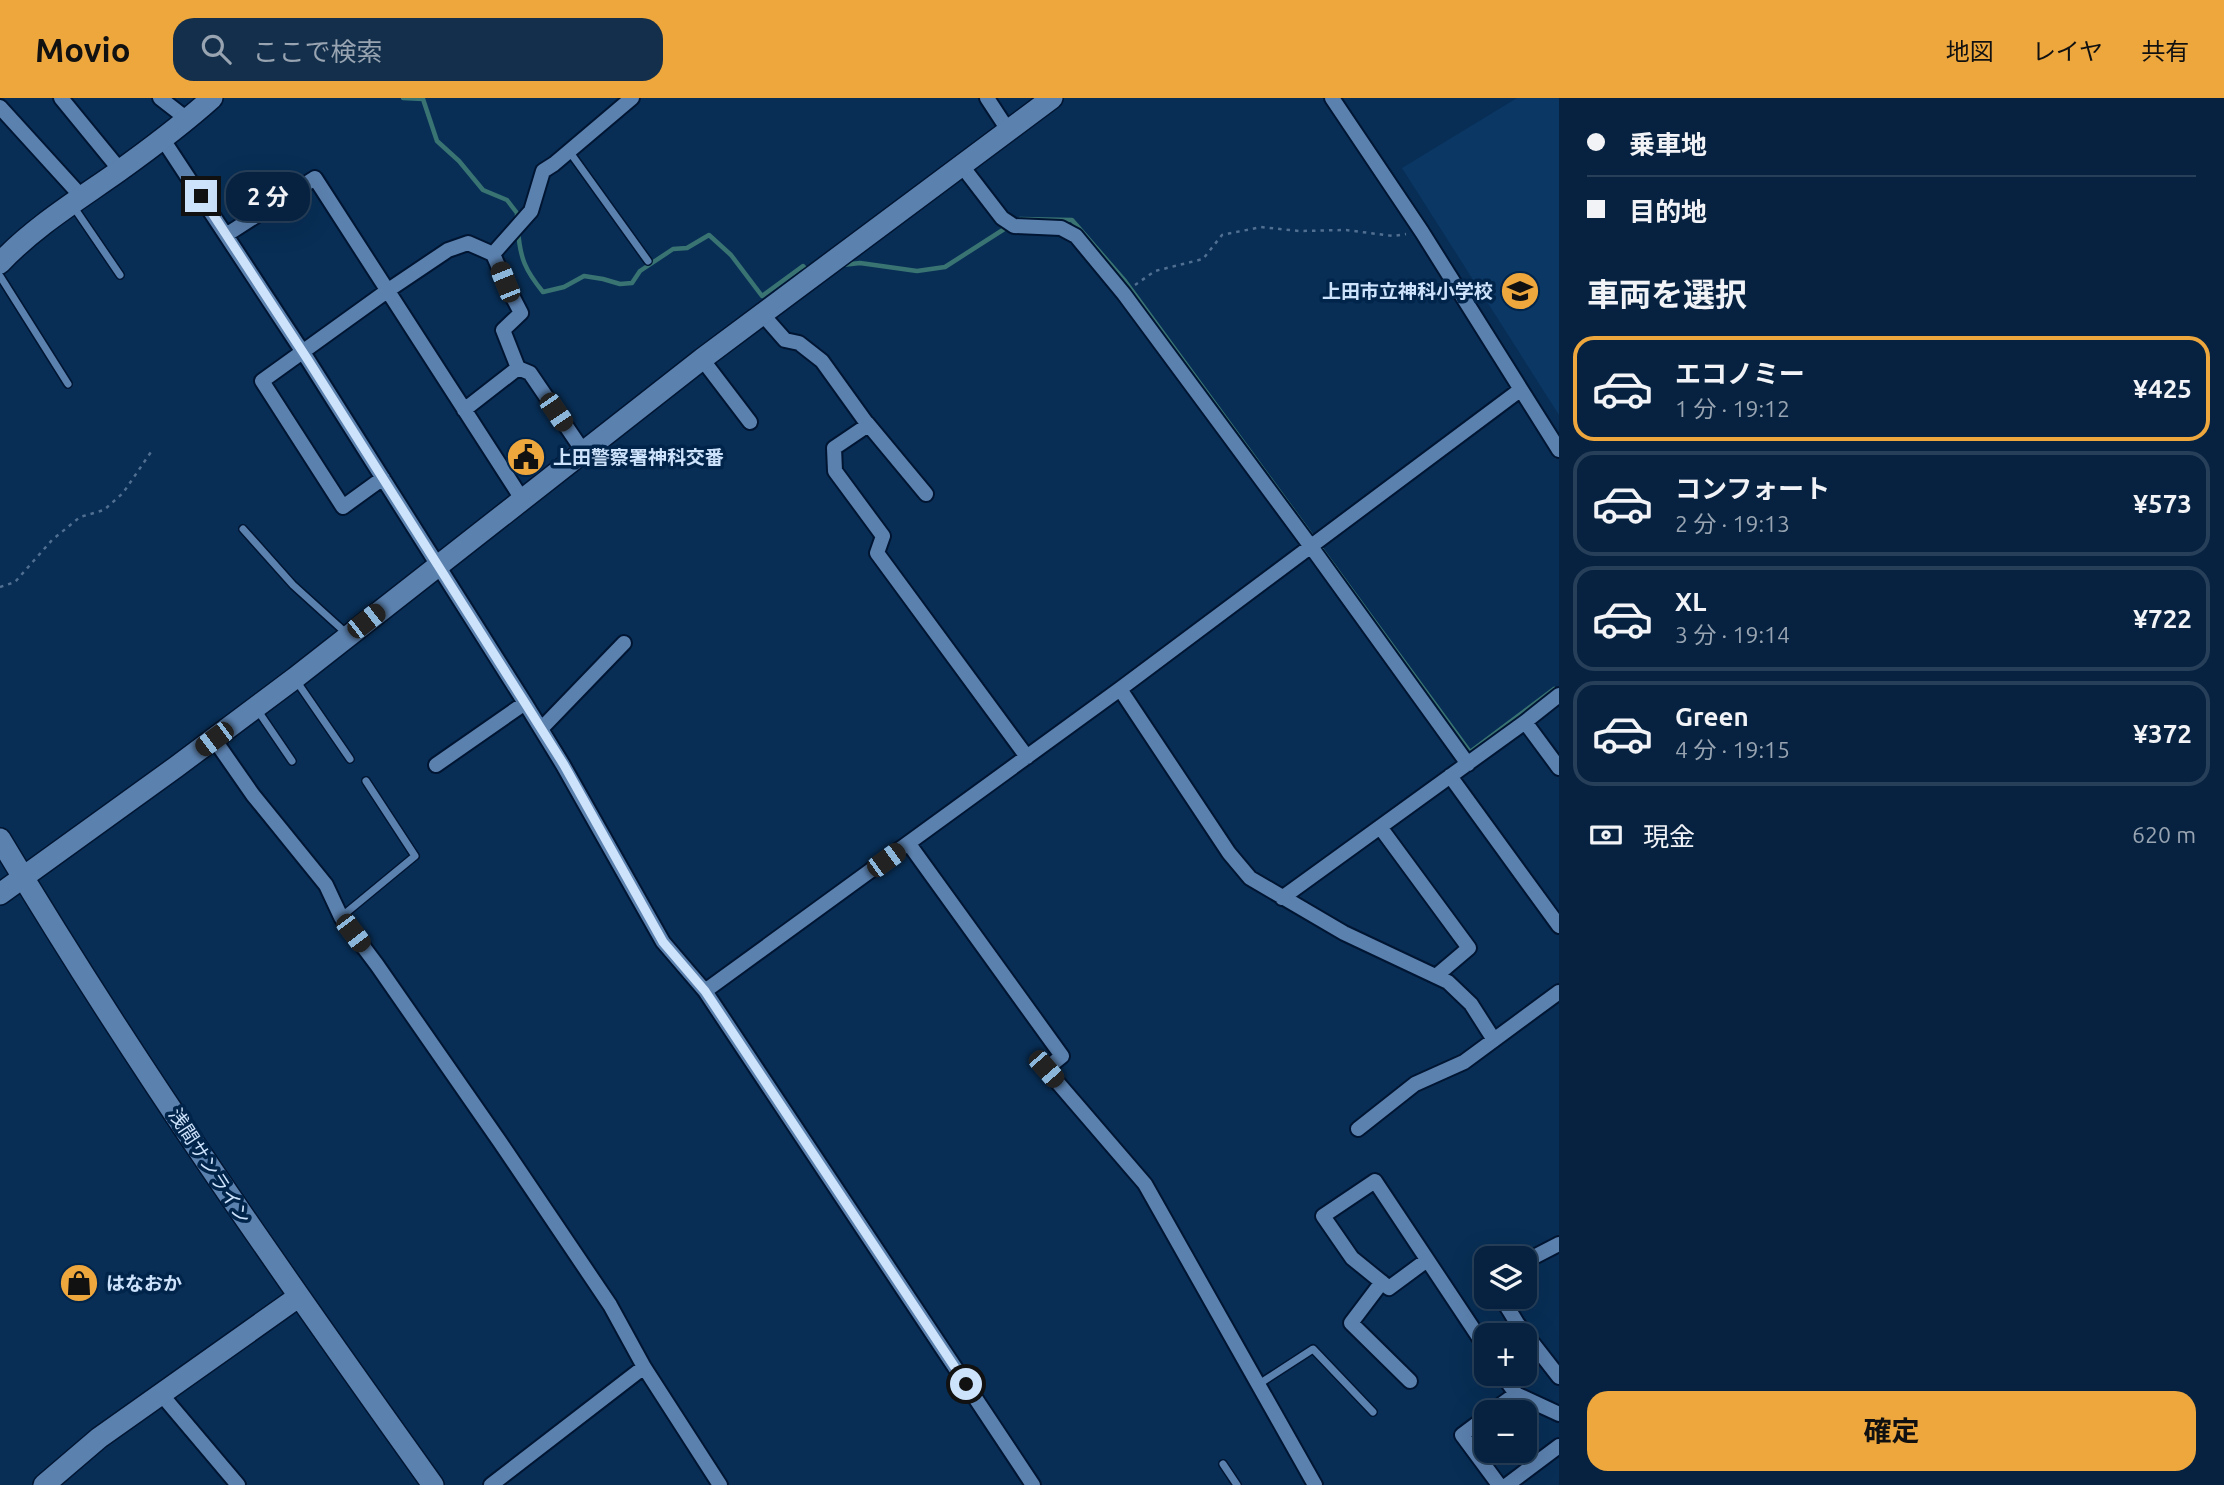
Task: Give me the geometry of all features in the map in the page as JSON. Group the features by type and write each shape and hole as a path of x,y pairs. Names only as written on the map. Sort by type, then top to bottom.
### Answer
{"street":[{"path":"61,98 120,170"},
{"path":"160,98 187,119"},
{"path":"1,263 26,238 76,199 120,170 212,98"},
{"path":"493,254 531,212 543,171 632,98"},
{"path":"987,98 1008,130"},
{"path":"0,894 295,678 702,359 1052,98"},
{"path":"1332,98 1422,232 1559,450"},
{"path":"0,107 76,199"},
{"path":"162,138 302,351 525,703 663,942 705,991 1033,1485"},
{"path":"962,166 1002,218 1014,226 1061,228 1076,236 1124,293 1468,764"},
{"path":"226,235 315,178 522,499"},
{"path":"383,478 343,507 262,381 387,291 449,250 468,243 493,254 521,313 503,330 519,368 530,373 583,451"},
{"path":"762,314 785,340 799,343 822,361 867,423 926,494"},
{"path":"702,359 750,422"},
{"path":"464,410 519,368"},
{"path":"705,991 1312,548 1520,390"},
{"path":"867,423 834,448 835,471 883,536 877,553 1027,757"},
{"path":"541,729 624,643"},
{"path":"1120,689 1229,853 1251,878 1344,933 1448,982 1462,994 1494,1040"},
{"path":"1282,898 1559,695"},
{"path":"436,765 525,703"},
{"path":"1525,722 1559,768"},
{"path":"214,739 253,796 326,884 341,917 400,998 610,1305 644,1367 720,1485"},
{"path":"1450,776 1559,926"},
{"path":"1380,827 1469,948 1436,976"},
{"name":"浅間サンライン","path":"0,839 126,1039 298,1297 433,1485"},
{"path":"909,844 1062,1056 1046,1069 1145,1184 1315,1485"},
{"path":"1358,1129 1415,1084 1464,1062 1559,992"},
{"path":"1427,1260 1389,1288 1352,1258 1323,1216 1376,1181 1474,1330"},
{"path":"1537,1255 1559,1244"},
{"path":"1382,1282 1352,1323 1410,1381"},
{"path":"44,1485 99,1438 298,1297"},
{"path":"1508,1309 1559,1377"},
{"path":"500,1482 644,1367"},
{"path":"1511,1386 1516,1394 1559,1414"},
{"path":"161,1394 237,1485"},
{"path":"1508,1400 1516,1394"},
{"path":"1474,1426 1462,1435 1474,1451"},
{"path":"1507,1485 1559,1446"},
{"path":"1483,1463 1499,1485"}],"lane":[{"path":"569,151 648,261"},
{"path":"76,199 120,275"},
{"path":"1,263 68,384"},
{"path":"243,529 293,585 348,635"},
{"path":"295,678 350,759"},
{"path":"256,707 292,761"},
{"path":"341,917 415,856 366,781"},
{"path":"1259,1384 1313,1349 1373,1412"},
{"path":"1223,1464 1237,1485"}],"path":[{"path":"1124,293 1155,271 1203,259 1222,235 1261,227 1346,230 1393,236 1422,232"},
{"path":"0,587 15,582 52,540 80,517 104,510 123,493 151,452"}],"shaded area":[{"name":"上田市立神科小学校","path":"1517,98 1559,98 1559,415 1402,168"}],"waterway":[{"path":"403,98 423,99 437,141 459,161 483,190 507,200 517,213 517,221"},
{"path":"1016,221 1072,220 1125,281 1470,752 1554,689"},
{"path":"842,265 860,263 917,271 945,267 1009,226"},
{"path":"518,230 524,263 543,292 564,287 584,276 620,284 632,283 640,271 673,249 687,248 709,235 731,255 762,296 803,266 809,273"}],"place":[{"name":"上田市立神科小学校","path":"1520,291"},
{"name":"上田警察署神科交番","path":"526,457"},
{"name":"はなおか","path":"79,1283"}],"route":[{"path":"201,196 439,565 564,765 663,942 705,991 966,1384"}]}
